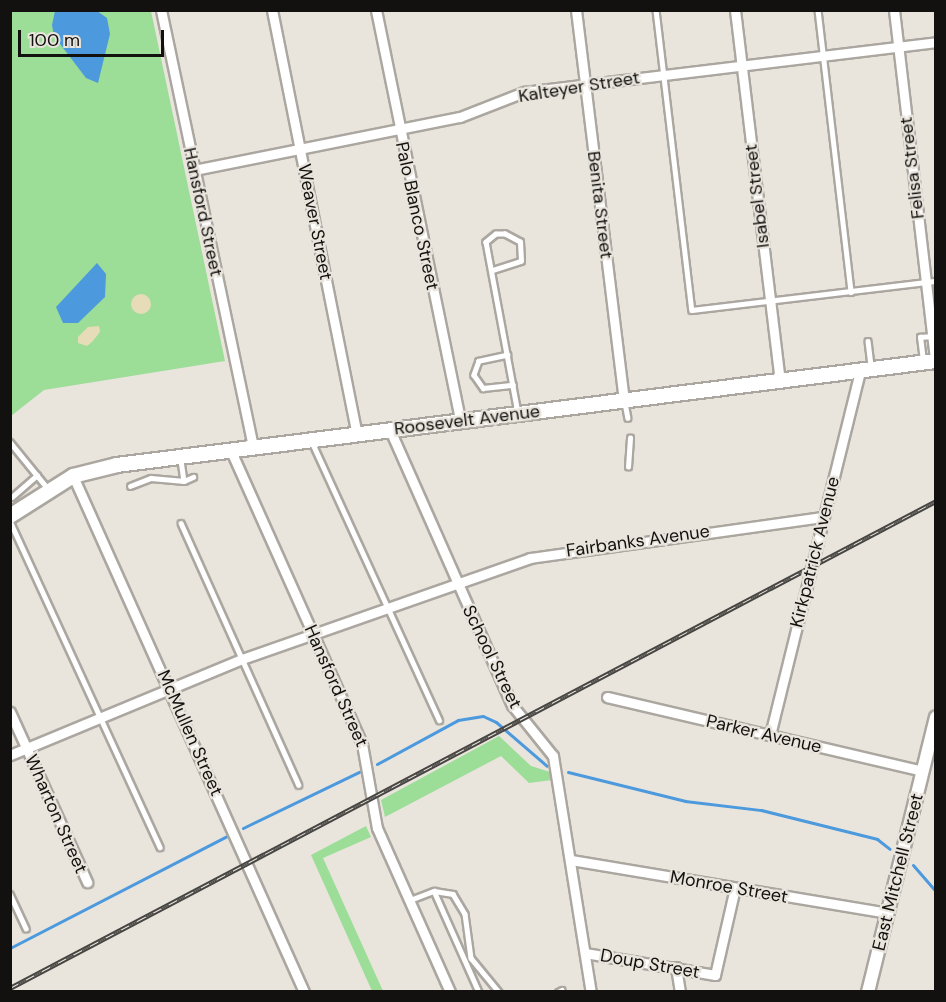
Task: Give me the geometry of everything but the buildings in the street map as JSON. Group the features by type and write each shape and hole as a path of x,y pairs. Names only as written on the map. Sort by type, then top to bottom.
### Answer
{"main road":[{"name":"Roosevelt Avenue","path":"16,512 73,476 117,465 931,362"}],"street":[{"name":"Hansford Street","path":"161,10 253,448"},
{"name":"Weaver Street","path":"272,10 357,434"},
{"name":"Palo Blanco Street","path":"376,10 460,421"},
{"name":"Benita Street","path":"576,10 624,400"},
{"name":"Isabel Street","path":"735,10 780,381"},
{"name":"Felisa Street","path":"894,10 931,282 931,362"},
{"name":"Kalteyer Street","path":"194,170 400,131 475,113 524,92 936,42"},
{"name":"Kirkpatrick Avenue","path":"770,735 823,517 865,369"},
{"name":"School Street","path":"390,430 512,705 553,756 591,992"},
{"name":"Hansford Street","path":"231,451 362,744 377,828 450,992"},
{"name":"McMullen Street","path":"73,476 170,687 304,992"},
{"name":"Fairbanks Avenue","path":"10,755 170,687 243,659 456,583 562,551 823,517"},
{"name":"Parker Avenue","path":"606,697 922,771"},
{"name":"Wharton Street","path":"10,712 87,882"},
{"name":"East Mitchell Street","path":"868,992 936,717"},
{"name":"Monroe Street","path":"571,860 887,913"},
{"name":"Doup Street","path":"585,952 715,975 735,888"},
{"path":"676,967 680,992"}],"lane":[{"path":"656,10 692,310 931,282"},
{"path":"818,10 851,292"},
{"path":"493,270 521,261 520,242 505,234 489,236 486,250 493,270 518,413"},
{"path":"865,369 868,341"},
{"path":"508,355 478,361 474,375 483,388 513,385"},
{"path":"624,400 628,418"},
{"path":"628,467 630,438"},
{"path":"311,440 440,720"},
{"path":"10,442 49,490"},
{"path":"180,457 184,481"},
{"path":"16,512 11,496 37,475"},
{"path":"130,486 151,478 184,481 193,477"},
{"path":"10,521 160,847"},
{"path":"181,523 299,785"},
{"path":"434,891 479,992"},
{"path":"410,901 434,891 445,891 459,902 465,914 471,958 499,992"},
{"path":"10,894 26,928"}],"green space":[{"path":"11,11 151,11 225,361 44,390 11,416"},
{"path":"499,736 531,766 550,772 552,780 529,783 501,756 385,817 381,800"},
{"path":"366,826 371,837 323,858 383,991 372,991 311,855"}],"sand":[{"path":"141,294 148,297 151,304 148,311 141,314 134,311 131,304 134,297"},
{"path":"99,326 100,332 92,342 87,346 78,343 78,337 88,327"}],"water":[{"path":"55,11 97,11 107,18 110,34 98,83 86,78 54,36 52,25"},
{"path":"97,263 106,274 105,297 78,323 63,323 56,307"}],"waterway":[{"path":"377,764 458,720 483,716 496,722 547,766"},
{"path":"243,828 359,772"},
{"path":"568,772 685,801 761,810 877,839 890,849"},
{"path":"10,948 227,836"},
{"path":"913,865 936,891"}],"railway":[{"path":"10,988 936,501"}]}
